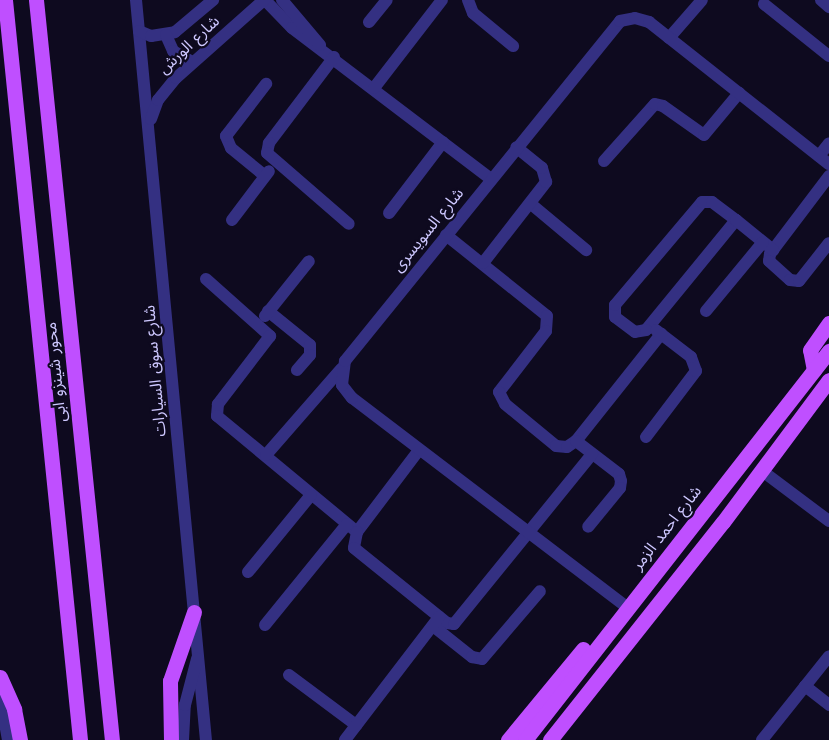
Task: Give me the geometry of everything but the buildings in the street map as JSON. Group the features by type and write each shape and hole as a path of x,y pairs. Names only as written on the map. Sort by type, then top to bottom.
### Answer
{"main road":[{"name":"محور شينزو ابى","path":"5,0 80,740"},
{"name":"محور شينزو ابى","path":"36,0 112,740"},
{"path":"814,370 810,350 829,323"},
{"name":"شارع احمد الزمر","path":"508,740 594,635 611,629 829,351"},
{"path":"550,740 829,381"},
{"path":"171,740 171,681 194,612"},
{"path":"525,740 611,629"},
{"path":"0,677 14,708 20,740"},
{"path":"564,740 565,721"}],"street":[{"name":"شارع سوق السيارات","path":"136,0 150,124 206,740"},
{"name":"شارع الورش","path":"139,31 151,36 166,35 182,27 213,0"},
{"name":"شارع الورش","path":"150,124 158,100 192,62 264,0"},
{"path":"264,0 292,28 320,46 491,179"},
{"path":"282,0 320,46"},
{"path":"369,22 387,0"},
{"path":"374,88 442,0"},
{"path":"468,0 473,14 513,46"},
{"path":"669,38 702,0"},
{"path":"821,0 829,7"},
{"path":"764,4 829,56"},
{"name":"شارع السويسرى","path":"266,455 341,369 614,24 627,18 642,19 824,160"},
{"path":"166,35 173,51 192,62"},
{"path":"334,57 269,144 267,153 275,163 349,224"},
{"path":"265,176 231,148 226,136 266,84"},
{"path":"604,161 655,104 663,106 704,135 738,93"},
{"path":"389,213 443,142"},
{"path":"824,160 829,143"},
{"path":"483,263 545,186 545,172 516,147"},
{"path":"232,220 275,163"},
{"path":"829,176 773,250 771,263 796,282 829,243"},
{"path":"736,220 642,332 635,332 615,317 613,308 699,203 712,202 736,220 773,250"},
{"path":"531,204 586,250"},
{"path":"446,235 483,263 549,321 546,330 501,388 502,401 556,446 567,447 576,441 661,334"},
{"path":"706,311 763,242"},
{"path":"258,324 309,261"},
{"path":"206,279 269,334 269,341 215,410 219,419 266,455 352,528 357,553 436,621 472,657 482,659 540,591"},
{"path":"268,311 310,345 310,355 297,370"},
{"path":"646,437 696,371 690,357 650,325"},
{"path":"341,369 346,393 526,534 628,608"},
{"path":"576,441 619,474 621,484 588,526"},
{"path":"265,625 418,450"},
{"path":"436,621 450,624 460,621 591,454"},
{"path":"762,470 829,521"},
{"path":"248,572 311,495"},
{"path":"345,740 436,621"},
{"path":"183,740 187,697 198,656"},
{"path":"762,740 829,656"},
{"path":"289,675 356,725"},
{"path":"805,686 829,705"},
{"path":"0,696 8,740"}]}
